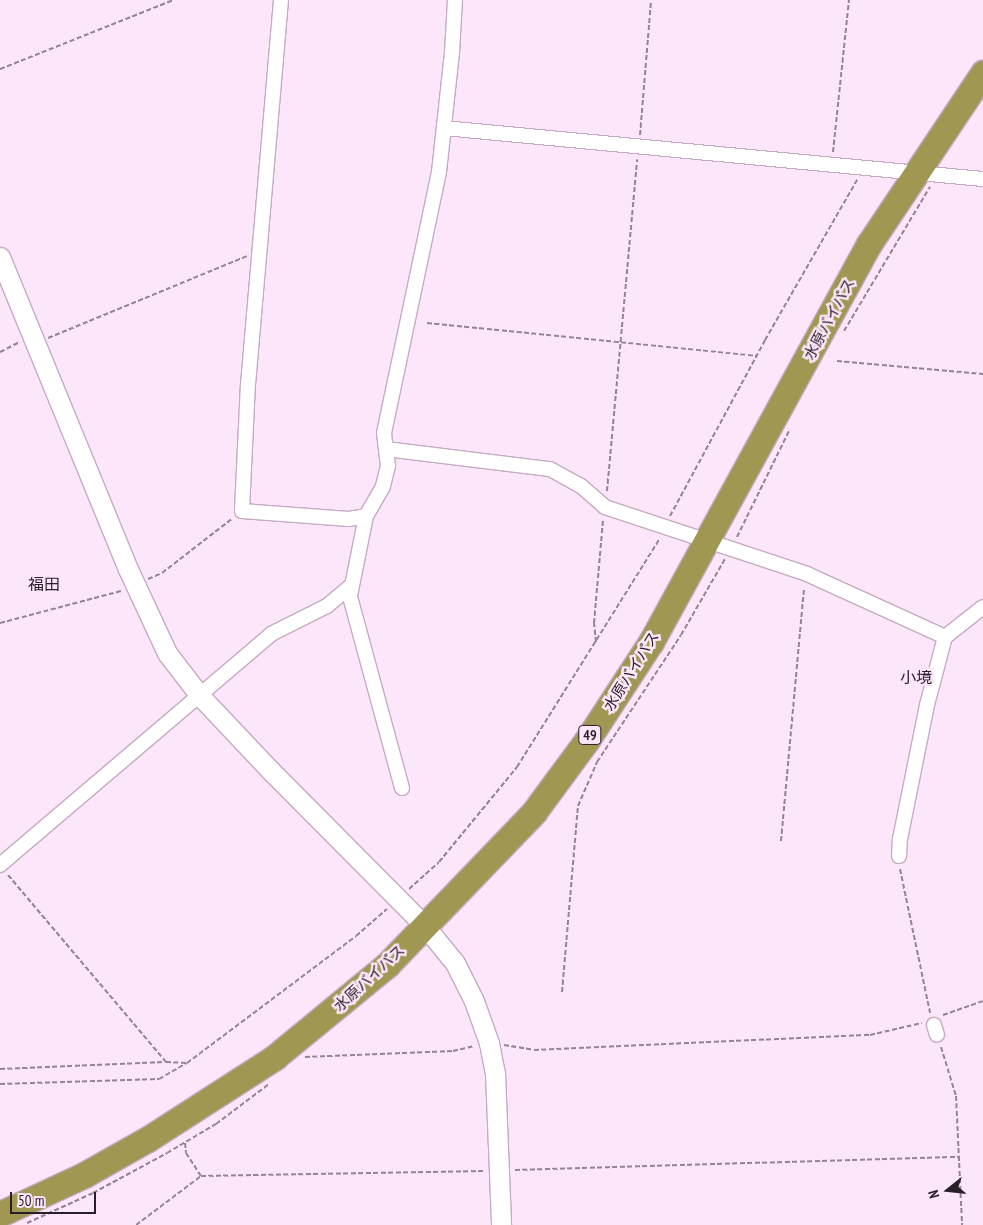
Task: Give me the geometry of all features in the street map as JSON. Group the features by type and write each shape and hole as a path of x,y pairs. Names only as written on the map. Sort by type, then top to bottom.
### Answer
{"highway":[{"name":"水原バイパス","path":"0,1214 84,1175 219,1096 338,1008 387,965 424,925 487,864 534,812 587,740 651,642 869,244 926,174 983,73"}],"street":[{"path":"281,0 248,383 242,512 349,519 366,516"},
{"path":"402,788 350,596 350,586 366,516 382,486 388,466 384,433 439,172 455,0"},
{"path":"444,128 983,179"},
{"path":"0,257 135,585 167,653 200,696 424,925 455,963 474,1001 491,1053 501,1225"},
{"path":"386,449 550,469 581,486 604,507 707,539 807,574 945,636"},
{"path":"3,869 272,634 327,606 350,586"},
{"path":"899,856 927,705 945,636 983,607"}],"path":[{"path":"0,69 173,0"},
{"path":"596,644 594,623 651,0"},
{"path":"834,165 849,0"},
{"path":"404,893 439,862 517,767 596,644 666,527 758,354 865,167"},
{"path":"842,333 902,230 926,174"},
{"path":"0,352 12,343 36,343 244,257 259,255"},
{"path":"427,324 758,354"},
{"path":"837,361 983,374"},
{"path":"562,992 578,806 597,762 681,635 731,548 794,421"},
{"path":"0,623 93,600 162,573 242,512"},
{"path":"781,841 807,574"},
{"path":"899,856 934,1026 956,1096 962,1225"},
{"path":"3,869 166,1062"},
{"path":"0,1084 147,1081 159,1079 187,1063 356,936 390,905"},
{"path":"299,1062 306,1056 453,1051 491,1053 870,1035 934,1026 983,1001"},
{"path":"0,1070 166,1062 187,1063"},
{"path":"22,1225 93,1193 185,1142 216,1124 276,1079"},
{"path":"185,1142 186,1153 201,1176"},
{"path":"136,1225 201,1176 960,1157"}],"district":[{"name":"福田","path":"44,584"},
{"name":"小境","path":"916,677"}]}
